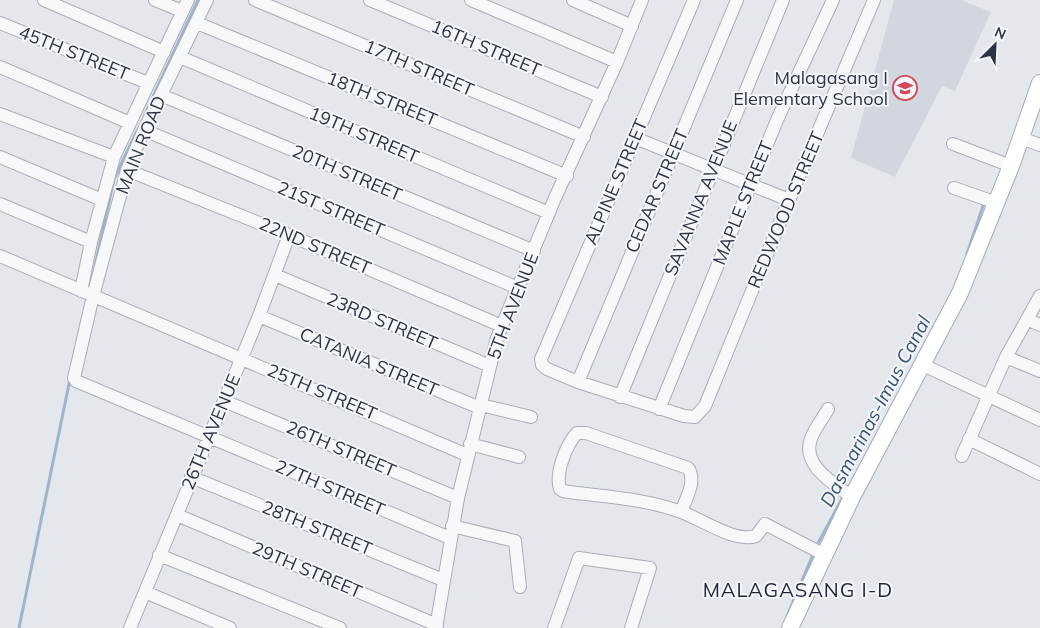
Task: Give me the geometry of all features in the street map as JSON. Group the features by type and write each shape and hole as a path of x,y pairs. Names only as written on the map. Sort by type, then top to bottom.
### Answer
{"main road":[{"path":"790,628 823,554 921,364 960,293 1011,166 1040,83"}],"street":[{"path":"44,0 164,52"},
{"path":"81,291 91,242 114,157 185,6 156,0"},
{"name":"MAIN ROAD","path":"207,0 144,130 127,170 74,374 76,381 209,438"},
{"name":"17TH STREET","path":"255,0 584,136"},
{"name":"16TH STREET","path":"370,0 602,97"},
{"path":"471,0 617,62"},
{"path":"572,0 632,26"},
{"name":"5TH AVENUE","path":"436,627 458,498 490,366 502,326 549,213 602,97 642,0"},
{"name":"ALPINE STREET","path":"578,382 547,369 542,365 542,354 694,0"},
{"name":"CEDAR STREET","path":"578,382 737,0"},
{"name":"SAVANNA AVENUE","path":"620,397 783,0"},
{"name":"MAPLE STREET","path":"659,408 751,184 833,0"},
{"name":"REDWOOD STREET","path":"659,408 695,418 705,406 789,200 874,0"},
{"name":"45TH STREET","path":"0,23 148,83"},
{"name":"18TH STREET","path":"197,23 567,176"},
{"name":"19TH STREET","path":"180,57 549,213"},
{"path":"0,68 130,123"},
{"name":"20TH STREET","path":"161,95 534,251"},
{"path":"0,114 114,157"},
{"name":"21ST STREET","path":"144,130 518,288"},
{"path":"635,138 789,200"},
{"path":"1021,138 1040,145"},
{"path":"953,144 1011,166"},
{"path":"0,157 102,200"},
{"name":"22ND STREET","path":"127,170 289,234 502,326"},
{"path":"954,188 997,202"},
{"path":"0,204 91,242"},
{"name":"26TH AVENUE","path":"130,628 259,316 289,234"},
{"name":"25TH STREET","path":"0,256 241,357 469,449 519,457"},
{"name":"23RD STREET","path":"275,275 490,366"},
{"path":"962,456 1006,357 1040,296"},
{"name":"CATANIA STREET","path":"259,316 480,406 531,417"},
{"path":"1027,319 1040,325"},
{"path":"1006,357 1040,372"},
{"path":"921,364 988,398 1040,420"},
{"path":"578,382 659,408"},
{"name":"26TH STREET","path":"224,401 458,498"},
{"path":"828,409 811,437 808,448 810,460 820,472 852,497"},
{"path":"681,512 692,481 692,473 688,468 586,433 577,433 572,439 564,458 558,481 560,489 659,505 681,512 740,538 756,536 765,524 823,554"},
{"name":"27TH STREET","path":"209,438 451,532 515,540 520,587"},
{"path":"970,439 1040,474"},
{"name":"28TH STREET","path":"191,477 443,580"},
{"name":"29TH STREET","path":"177,515 436,627"},
{"path":"159,555 340,628"},
{"path":"554,628 579,558 650,568 632,628"},
{"path":"145,592 230,628"}],"shaded area":[{"name":"Malagasang I Elementary School","path":"894,0 961,0 991,12 955,91 942,86 895,177 851,158"}],"waterway":[{"path":"145,114 198,0"},
{"path":"95,266 114,179 137,131"},
{"name":"Dasmarinas-Imus Canal","path":"967,254 984,203"},
{"path":"19,628 70,379"},
{"name":"Dasmarinas-Imus Canal","path":"816,547 844,495"},
{"name":"Dasmarinas-Imus Canal","path":"787,616 814,552"}],"place":[{"name":"Malagasang I Elementary School","path":"905,88"}],"district":[{"name":"MALAGASANG I-D","path":"798,590"}]}
